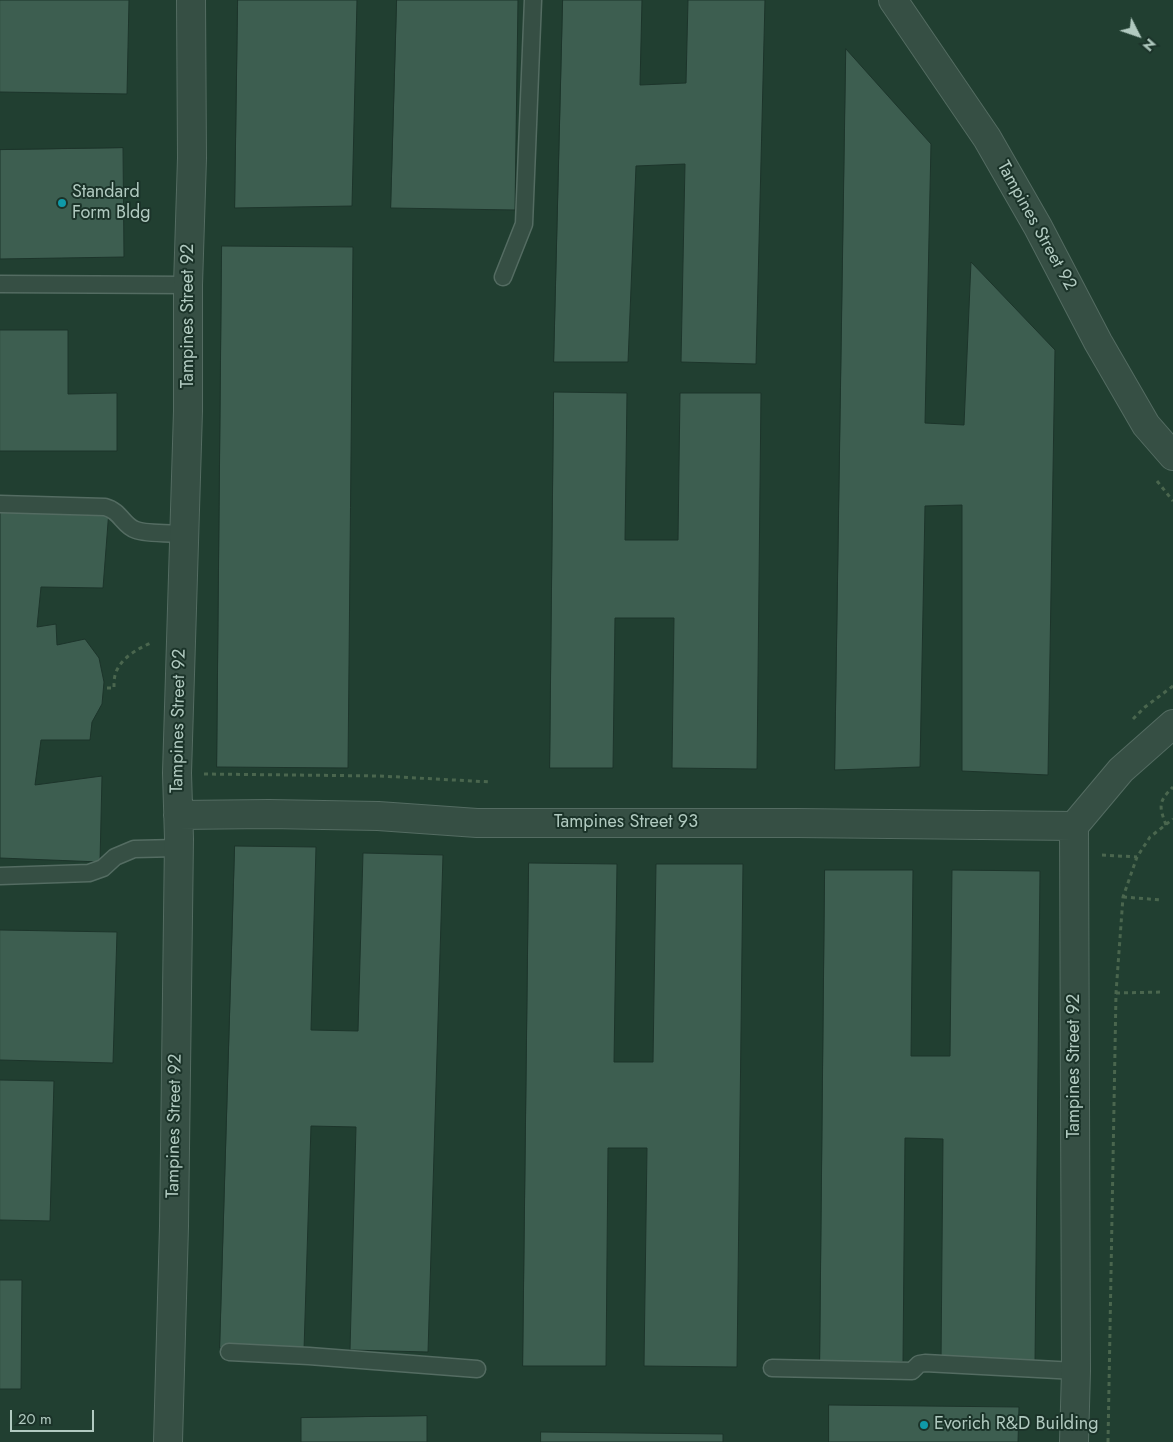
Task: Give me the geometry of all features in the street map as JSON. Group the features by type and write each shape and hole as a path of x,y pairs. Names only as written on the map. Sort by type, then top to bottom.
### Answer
{"street":[{"name":"Tampines Street 92","path":"168,1442 174,1226 177,774 188,411 188,285 192,158 191,0"},
{"name":"Tampines Street 92","path":"893,0 987,138 1038,227 1098,342 1146,425 1173,456"},
{"path":"1074,840 1121,770 1171,727"},
{"name":"Tampines Street 93","path":"178,815 370,816 477,823 797,823 1074,840"},
{"name":"Tampines Street 92","path":"1074,840 1076,1371 1074,1442"}],"lane":[{"path":"503,276 524,224 533,0"},
{"path":"0,284 188,285"},
{"path":"0,504 105,506 116,512 136,531 184,534"},
{"path":"0,876 89,873 103,868 115,857 134,849 178,848"},
{"path":"229,1352 477,1369"},
{"path":"772,1368 912,1371 919,1364 925,1363 1076,1371"}],"path":[{"path":"107,688 114,688 116,672 126,659 137,649 155,640"},
{"path":"201,774 380,776 492,782"},
{"path":"1166,825 1160,809 1160,803 1173,788"},
{"path":"1108,1442 1116,992 1123,896 1137,857 1150,837 1173,819"},
{"path":"1074,840 1137,857"},
{"path":"1123,896 1162,900"},
{"path":"1116,992 1164,992"}],"building":[{"path":"0,0 129,0 127,94 0,92"},
{"path":"238,0 357,0 352,206 235,208"},
{"path":"397,0 518,0 515,210 391,208"},
{"path":"563,0 642,0 640,85 686,83 688,0 765,0 756,364 681,362 685,164 636,166 628,362 554,362"},
{"path":"846,49 931,144 925,423 964,425 971,262 1055,350 1048,775 962,771 962,505 925,506 920,767 835,770"},
{"name":"Standard Form Bldg","path":"123,148 124,257 0,259 0,150"},
{"path":"222,246 353,247 348,768 217,767"},
{"path":"0,330 68,330 68,394 117,393 117,451 0,451"},
{"path":"554,392 627,393 625,540 678,540 680,393 761,393 757,769 672,768 674,618 615,618 613,768 550,768"},
{"path":"109,510 103,588 41,587 37,627 56,624 57,645 85,639 99,658 104,682 102,704 92,722 90,740 41,740 35,785 102,776 100,862 0,858 0,511"},
{"path":"235,846 316,847 311,1030 358,1031 363,853 443,855 428,1352 350,1350 356,1127 311,1126 304,1350 220,1348"},
{"path":"529,863 617,864 614,1062 653,1062 656,864 743,864 737,1367 644,1366 647,1148 608,1148 606,1366 523,1366"},
{"path":"825,870 913,870 911,1056 950,1056 952,870 1040,871 1035,1363 941,1362 943,1139 905,1138 903,1362 820,1362"},
{"path":"0,930 117,932 113,1063 0,1060"},
{"path":"0,1080 54,1081 50,1221 0,1220"},
{"path":"0,1280 22,1280 21,1389 0,1389"},
{"name":"Evorich R&D Building","path":"829,1405 1019,1407 1018,1442 829,1442"},
{"path":"427,1416 427,1442 301,1442 301,1418"},
{"path":"541,1432 723,1434 723,1442 541,1442"}],"place":[{"name":"Standard Form Bldg","path":"62,203"},
{"name":"Evorich R&D Building","path":"924,1425"}]}
